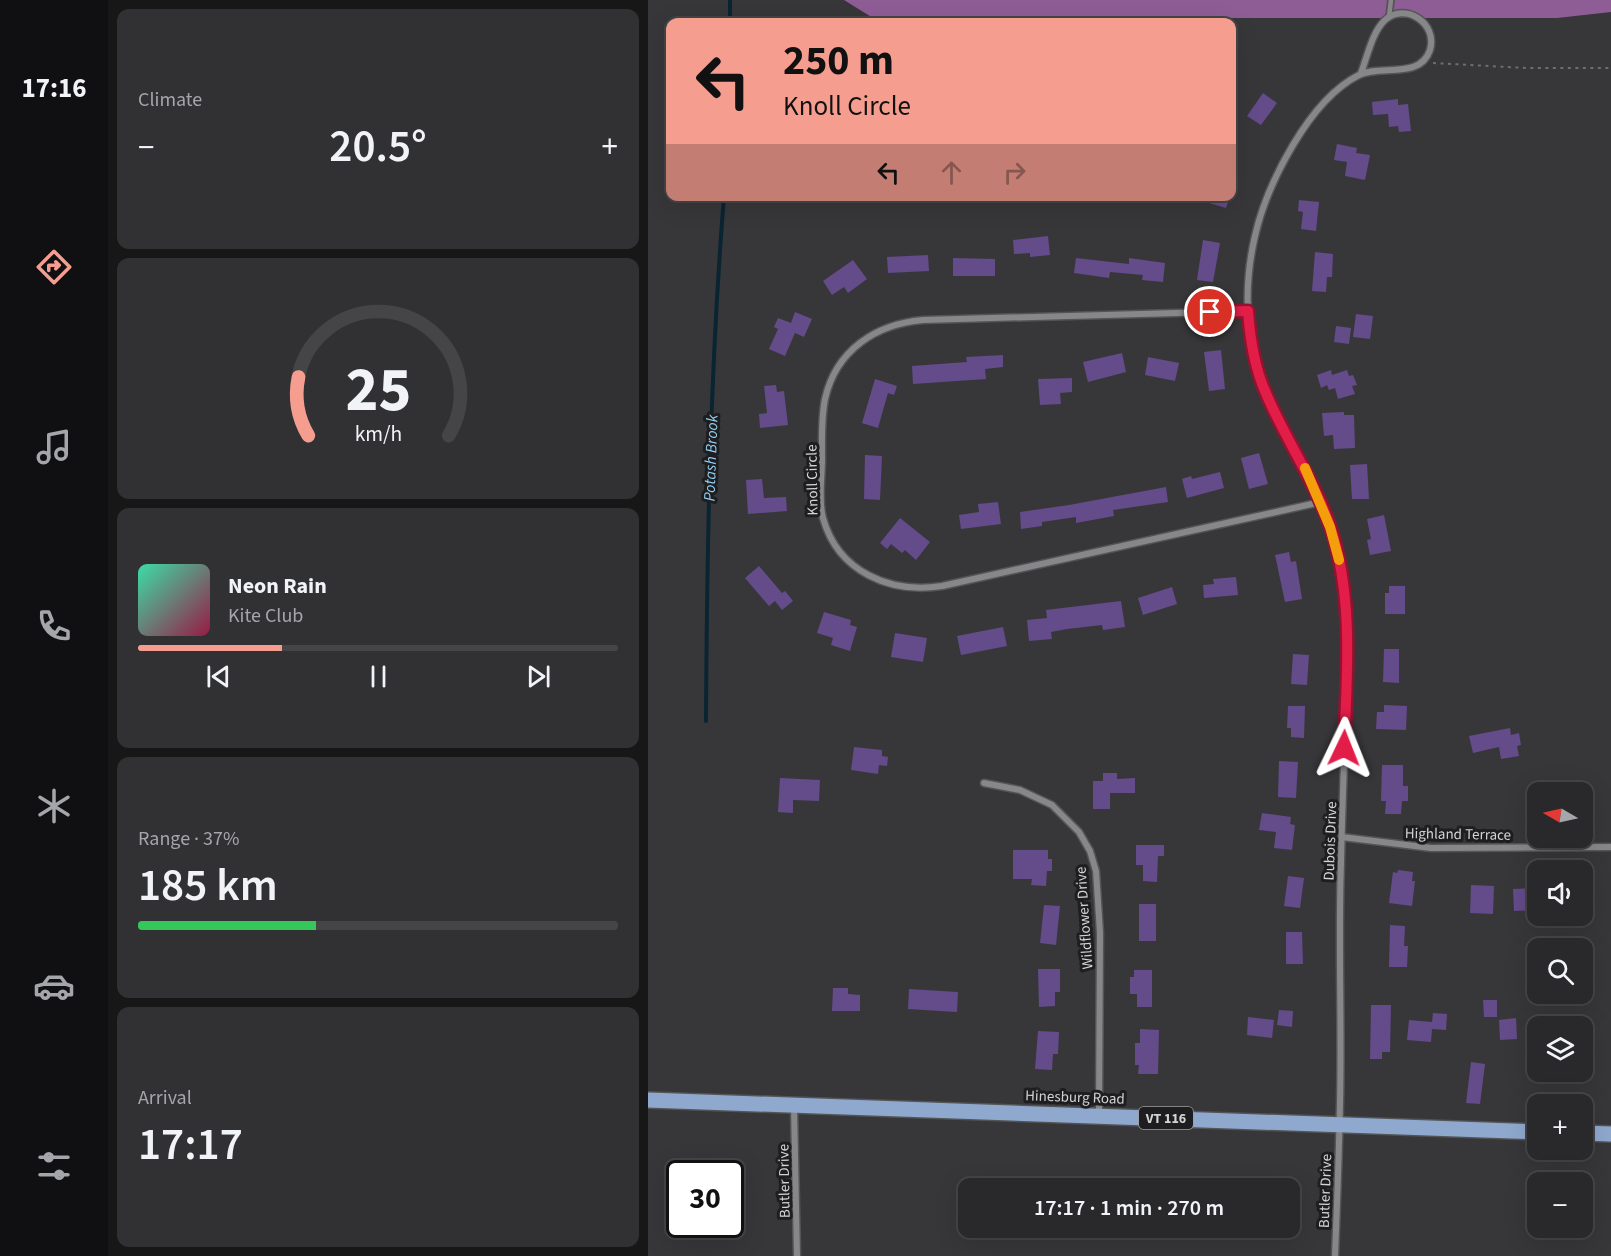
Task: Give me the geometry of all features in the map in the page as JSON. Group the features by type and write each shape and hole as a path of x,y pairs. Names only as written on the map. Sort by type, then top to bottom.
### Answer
{"main road":[{"name":"Hinesburg Road","path":"648,1100 1527,1132"},
{"path":"1593,1133 1611,1134"}],"street":[{"path":"1361,73 1409,68 1422,62 1428,54 1431,43 1430,32 1424,22 1405,13 1389,17"},
{"name":"Dubois Drive","path":"1339,1126 1347,619 1337,550 1321,502 1308,472 1264,390 1254,355 1248,311 1250,264 1254,241 1273,182 1291,148 1316,113 1332,96 1361,73 1378,31 1389,17"},
{"name":"Knoll Circle","path":"1248,311 923,320 895,324 877,331 846,355 831,379 825,397 821,499 826,525 840,551 860,571 888,585 920,588 942,586 1321,502"},
{"name":"Wildflower Drive","path":"984,783 1020,790 1052,805 1079,832 1090,851 1096,871 1100,933 1099,1115"},
{"name":"Highland Terrace","path":"1342,837 1431,848 1611,847"},
{"name":"Butler Drive","path":"794,1106 797,1256"},
{"name":"Butler Drive","path":"1335,1256 1339,1126"}],"lane":[{"path":"1389,17 1391,0"}],"path":[{"path":"1422,62 1526,68 1611,68"}],"shaded area":[{"path":"844,0 1611,0 1611,12 1557,18 873,18"}],"building":[{"path":"1263,93 1277,103 1261,125 1247,116"},
{"path":"1398,99 1398,105 1408,104 1411,131 1399,132 1398,126 1389,127 1388,114 1373,115 1372,102"},
{"path":"1337,144 1357,148 1356,153 1370,155 1365,180 1345,176 1347,162 1334,160"},
{"path":"1299,200 1319,202 1316,231 1301,229 1303,212 1298,211"},
{"path":"1203,201 1228,201 1226,208"},
{"path":"1048,236 1050,255 1030,257 1030,253 1014,254 1013,240"},
{"path":"1203,240 1220,243 1213,282 1197,280"},
{"path":"1315,252 1333,254 1332,277 1327,277 1326,292 1312,291"},
{"path":"928,255 929,271 888,273 887,257"},
{"path":"953,258 995,259 995,276 953,276"},
{"path":"1076,258 1129,264 1129,258 1165,263 1163,282 1142,280 1143,275 1110,272 1109,278 1074,273"},
{"path":"853,260 867,279 848,293 844,287 832,295 823,281"},
{"path":"795,312 812,319 804,337 795,333 785,356 769,349 778,329 774,327 778,318 791,323"},
{"path":"1356,314 1373,316 1370,339 1353,337"},
{"path":"1336,326 1351,328 1349,344 1334,342"},
{"path":"1221,350 1225,389 1209,391 1204,352"},
{"path":"1122,353 1126,372 1088,382 1083,362"},
{"path":"1003,355 1003,367 985,369 986,379 913,384 912,366 967,362 966,357"},
{"path":"1148,357 1179,363 1175,381 1145,375"},
{"path":"1331,370 1332,375 1347,370 1349,376 1353,375 1357,385 1352,386 1355,394 1338,399 1335,388 1329,390 1327,385 1321,388 1317,375"},
{"path":"1072,378 1072,392 1060,393 1061,404 1040,405 1038,379"},
{"path":"875,379 897,386 894,395 888,393 878,428 862,423"},
{"path":"776,385 777,392 784,391 788,425 760,428 759,414 767,413 764,386"},
{"path":"1344,412 1344,415 1354,415 1355,448 1334,449 1333,435 1324,436 1322,413"},
{"path":"1259,453 1268,484 1249,489 1241,458"},
{"path":"865,455 882,456 880,500 864,499"},
{"path":"1367,464 1369,499 1352,499 1350,465"},
{"path":"1220,472 1224,488 1187,498 1182,479 1191,476 1192,479"},
{"path":"762,479 764,498 786,497 787,511 748,514 746,480"},
{"path":"1166,487 1168,502 1113,510 1114,516 1076,523 1076,517 1042,522 1042,526 1021,529 1020,512"},
{"path":"998,502 1001,524 961,529 959,515 979,512 978,504"},
{"path":"1384,515 1391,551 1370,555 1367,540 1371,539 1367,519"},
{"path":"900,518 930,542 916,560 905,550 902,553 891,544 887,549 880,543"},
{"path":"1289,552 1291,562 1296,561 1302,599 1285,602 1275,555"},
{"path":"759,566 782,593 785,591 793,601 782,610 775,601 769,606 745,578"},
{"path":"1236,577 1238,595 1204,598 1203,585 1214,584 1213,579"},
{"path":"1389,586 1405,586 1405,614 1385,614 1385,593 1389,593"},
{"path":"1172,587 1177,604 1143,615 1138,598"},
{"path":"1121,601 1125,627 1103,630 1102,625 1067,629 1051,632 1052,639 1029,641 1027,620 1047,618 1046,610"},
{"path":"824,612 851,620 850,625 857,627 850,651 831,645 833,638 817,633"},
{"path":"1003,627 1007,646 961,655 957,636"},
{"path":"895,633 927,638 923,662 891,657"},
{"path":"1384,649 1399,649 1399,683 1383,682"},
{"path":"1293,654 1309,655 1307,685 1291,684"},
{"path":"1384,705 1407,706 1406,730 1376,729 1377,712 1384,712"},
{"path":"1288,706 1305,706 1304,738 1291,737 1291,728 1287,728"},
{"path":"1510,728 1511,735 1519,733 1521,745 1517,746 1519,756 1501,759 1499,747 1473,753 1469,736"},
{"path":"854,747 882,750 882,756 888,757 887,766 879,765 878,774 851,770"},
{"path":"1279,761 1298,762 1296,798 1278,797"},
{"path":"1382,765 1403,765 1403,786 1408,786 1408,801 1402,801 1401,814 1385,814 1386,801 1381,801"},
{"path":"1103,773 1117,773 1117,779 1135,778 1135,793 1110,793 1110,809 1093,809 1093,781 1103,781"},
{"path":"780,778 820,780 819,801 793,800 793,813 778,812"},
{"path":"1262,813 1291,817 1290,824 1295,825 1292,850 1274,848 1276,832 1259,830"},
{"path":"1136,845 1164,845 1164,856 1158,856 1157,882 1143,881 1143,865 1136,865"},
{"path":"1013,850 1048,850 1048,859 1052,859 1052,871 1047,871 1046,886 1031,885 1032,879 1013,879"},
{"path":"1398,870 1413,872 1412,881 1415,881 1412,906 1389,903 1393,872 1397,873"},
{"path":"1288,876 1304,878 1300,908 1284,906"},
{"path":"1471,885 1494,886 1493,914 1470,913"},
{"path":"1527,888 1527,910 1514,911 1513,889"},
{"path":"1139,904 1156,904 1156,941 1139,941"},
{"path":"1044,905 1060,906 1056,945 1040,943"},
{"path":"1390,925 1405,926 1404,946 1408,946 1407,967 1389,967"},
{"path":"1286,932 1302,932 1303,964 1286,964"},
{"path":"1038,969 1060,969 1060,992 1055,992 1055,1006 1039,1007"},
{"path":"1134,970 1152,970 1152,1007 1137,1007 1137,994 1130,994 1130,977 1134,977"},
{"path":"833,988 848,988 848,994 860,995 860,1011 832,1011"},
{"path":"909,989 958,992 957,1012 908,1009"},
{"path":"1483,1000 1497,1000 1497,1017 1484,1017"},
{"path":"1371,1005 1391,1005 1390,1052 1382,1052 1382,1059 1370,1059"},
{"path":"1279,1010 1293,1011 1292,1027 1277,1025"},
{"path":"1433,1013 1447,1014 1446,1030 1432,1029 1431,1042 1407,1040 1409,1020 1432,1022"},
{"path":"1248,1017 1274,1020 1272,1038 1247,1035"},
{"path":"1516,1018 1517,1039 1500,1040 1499,1020"},
{"path":"1140,1029 1159,1030 1158,1074 1138,1074 1139,1065 1135,1065 1135,1043 1140,1043"},
{"path":"1038,1031 1059,1032 1058,1054 1053,1054 1052,1070 1035,1069"},
{"path":"1471,1062 1485,1064 1480,1104 1466,1103"}],"waterway":[{"name":"Potash Brook","path":"730,0 730,18"},
{"name":"Potash Brook","path":"706,721 710,458 715,327 724,201"}],"slow traffic":[{"path":"1305,468 1321,502 1339,560"}],"route":[{"path":"1210,312 1248,311 1254,355 1264,390 1308,472 1330,527 1341,571 1347,619 1344,748"}]}
